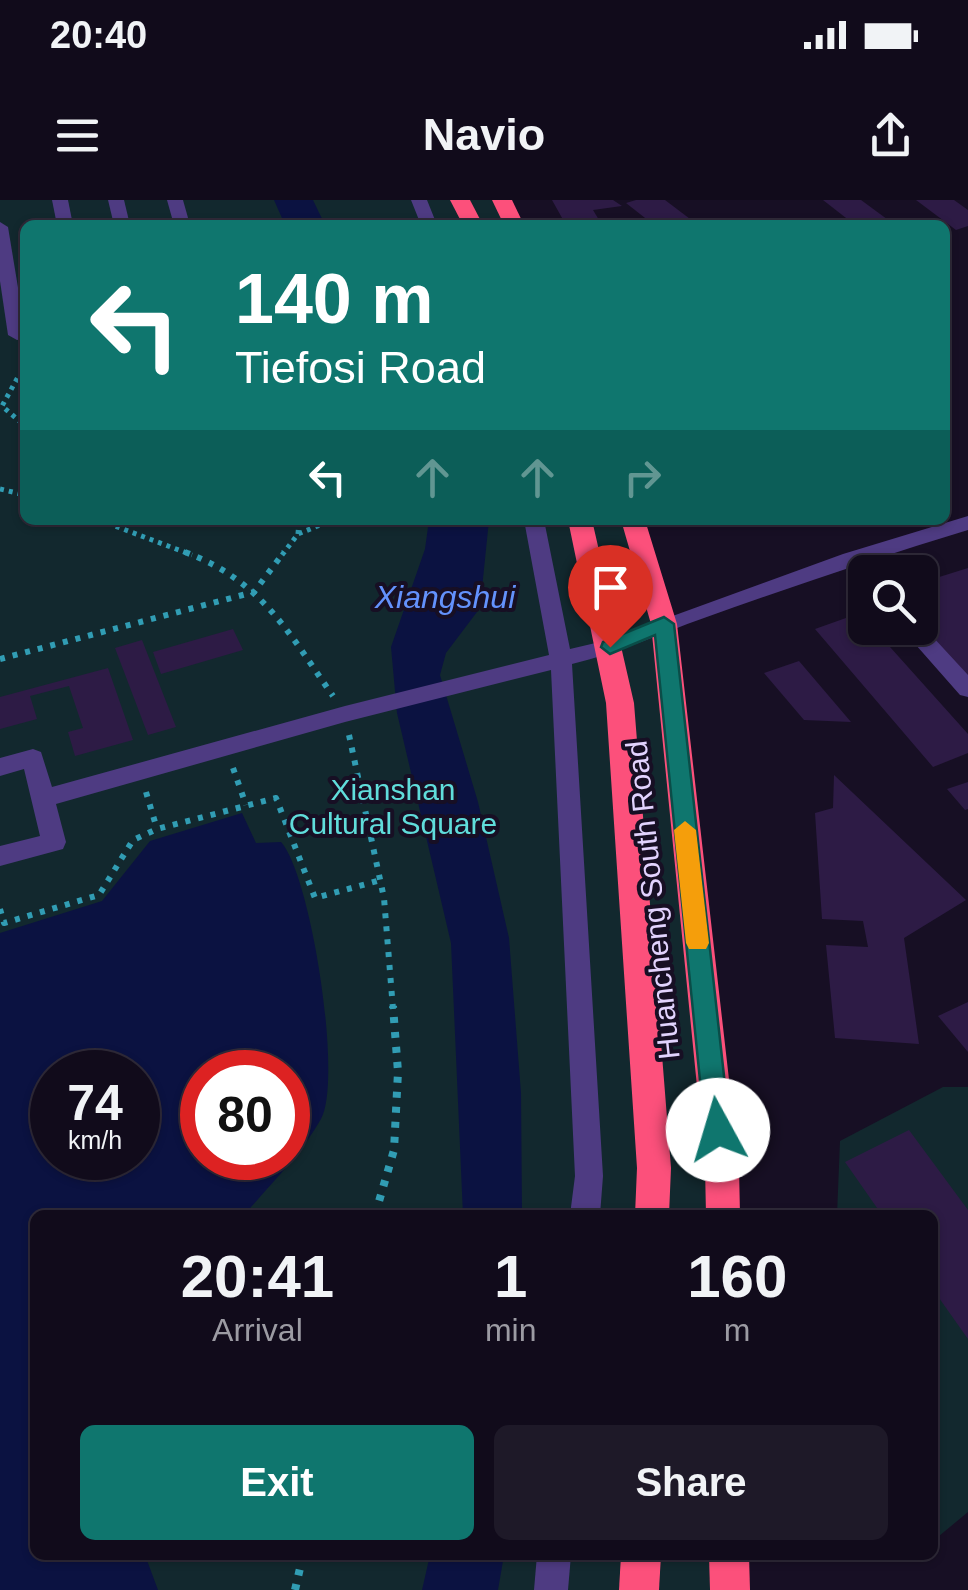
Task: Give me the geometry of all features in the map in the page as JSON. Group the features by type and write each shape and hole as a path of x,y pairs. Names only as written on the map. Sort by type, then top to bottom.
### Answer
{"highway":[{"name":"Huancheng South Road","path":"581,525 620,704 654,1168 652,1210"},
{"name":"Huancheng South Road","path":"634,525 664,624 722,1167 723,1210"},
{"path":"640,1590 641,1560"},
{"path":"729,1560 730,1590"}],"street":[{"path":"0,227 14,336"},
{"path":"863,555 968,523"},
{"path":"535,525 561,659 589,1176 586,1210"},
{"path":"45,798 225,746 610,647 848,560"},
{"path":"928,645 968,689"},
{"path":"0,767 33,758 54,842 0,856"},
{"path":"551,1590 554,1560"}],"path":[{"path":"20,376 2,406 20,422"},
{"path":"112,525 212,563 267,602 345,714 382,880 398,1072 394,1150 376,1210"},
{"path":"298,534 299,525"},
{"path":"0,659 254,592 298,534 320,525"},
{"path":"225,746 246,805"},
{"path":"140,770 157,829"},
{"path":"0,908 4,923 99,895 134,840 157,829 276,798 315,898 382,880"},
{"path":"295,1590 302,1560"}],"green space":[{"name":"Xianshan Cultural Square","path":"0,200 502,200 512,220 20,220 20,525 634,525 664,624 723,1210 30,1210 30,1560 729,1560 730,1590 0,1590"},
{"path":"943,1087 968,1087 968,1512 938,1537 938,1210 837,1210 840,1141"}],"water":[{"path":"274,200 313,200 323,220 283,220"},
{"name":"Xiangshui","path":"428,525 488,525 480,608 446,653 440,675 478,802 509,938 521,1093 522,1210 463,1210 451,943 397,713 391,647 425,549"},
{"path":"242,813 256,843 281,842 292,862 313,934 328,1063 327,1097 321,1119 310,1136 310,1050 180,1050 180,1180 275,1180 248,1210 30,1210 30,1560 147,1560 158,1590 0,1590 0,933 102,901 150,841"},
{"path":"429,1560 503,1560 498,1590 422,1590"}],"building":[{"path":"552,200 613,200 622,206 593,210 599,220 563,220"},
{"path":"665,200 691,220 648,220 626,203"},
{"path":"823,200 861,200 888,220 849,220"},
{"path":"916,200 954,200 968,210 968,226 956,230 950,220 943,220"},
{"path":"968,568 968,677 938,644 938,577"},
{"path":"848,617 848,645 888,645 968,734 968,753 933,767 815,629"},
{"path":"233,629 243,650 161,674 153,652"},
{"path":"142,640 176,727 148,735 115,648"},
{"path":"799,661 851,722 804,720 764,673"},
{"path":"108,668 133,740 75,756 68,732 83,728 69,686 30,696 37,719 0,729 0,697"},
{"path":"834,775 966,900 904,938 919,1044 835,1038 826,945 868,947 863,921 822,919 815,813 833,808"},
{"path":"968,782 968,809 965,810 947,789"},
{"path":"968,1002 968,1052 938,1016"},
{"path":"909,1130 968,1210 968,1339 938,1296 938,1210 879,1210 845,1162"}],"slow traffic":[{"path":"685,830 698,943"}],"route":[{"path":"610,647 664,624 718,1130"}]}
